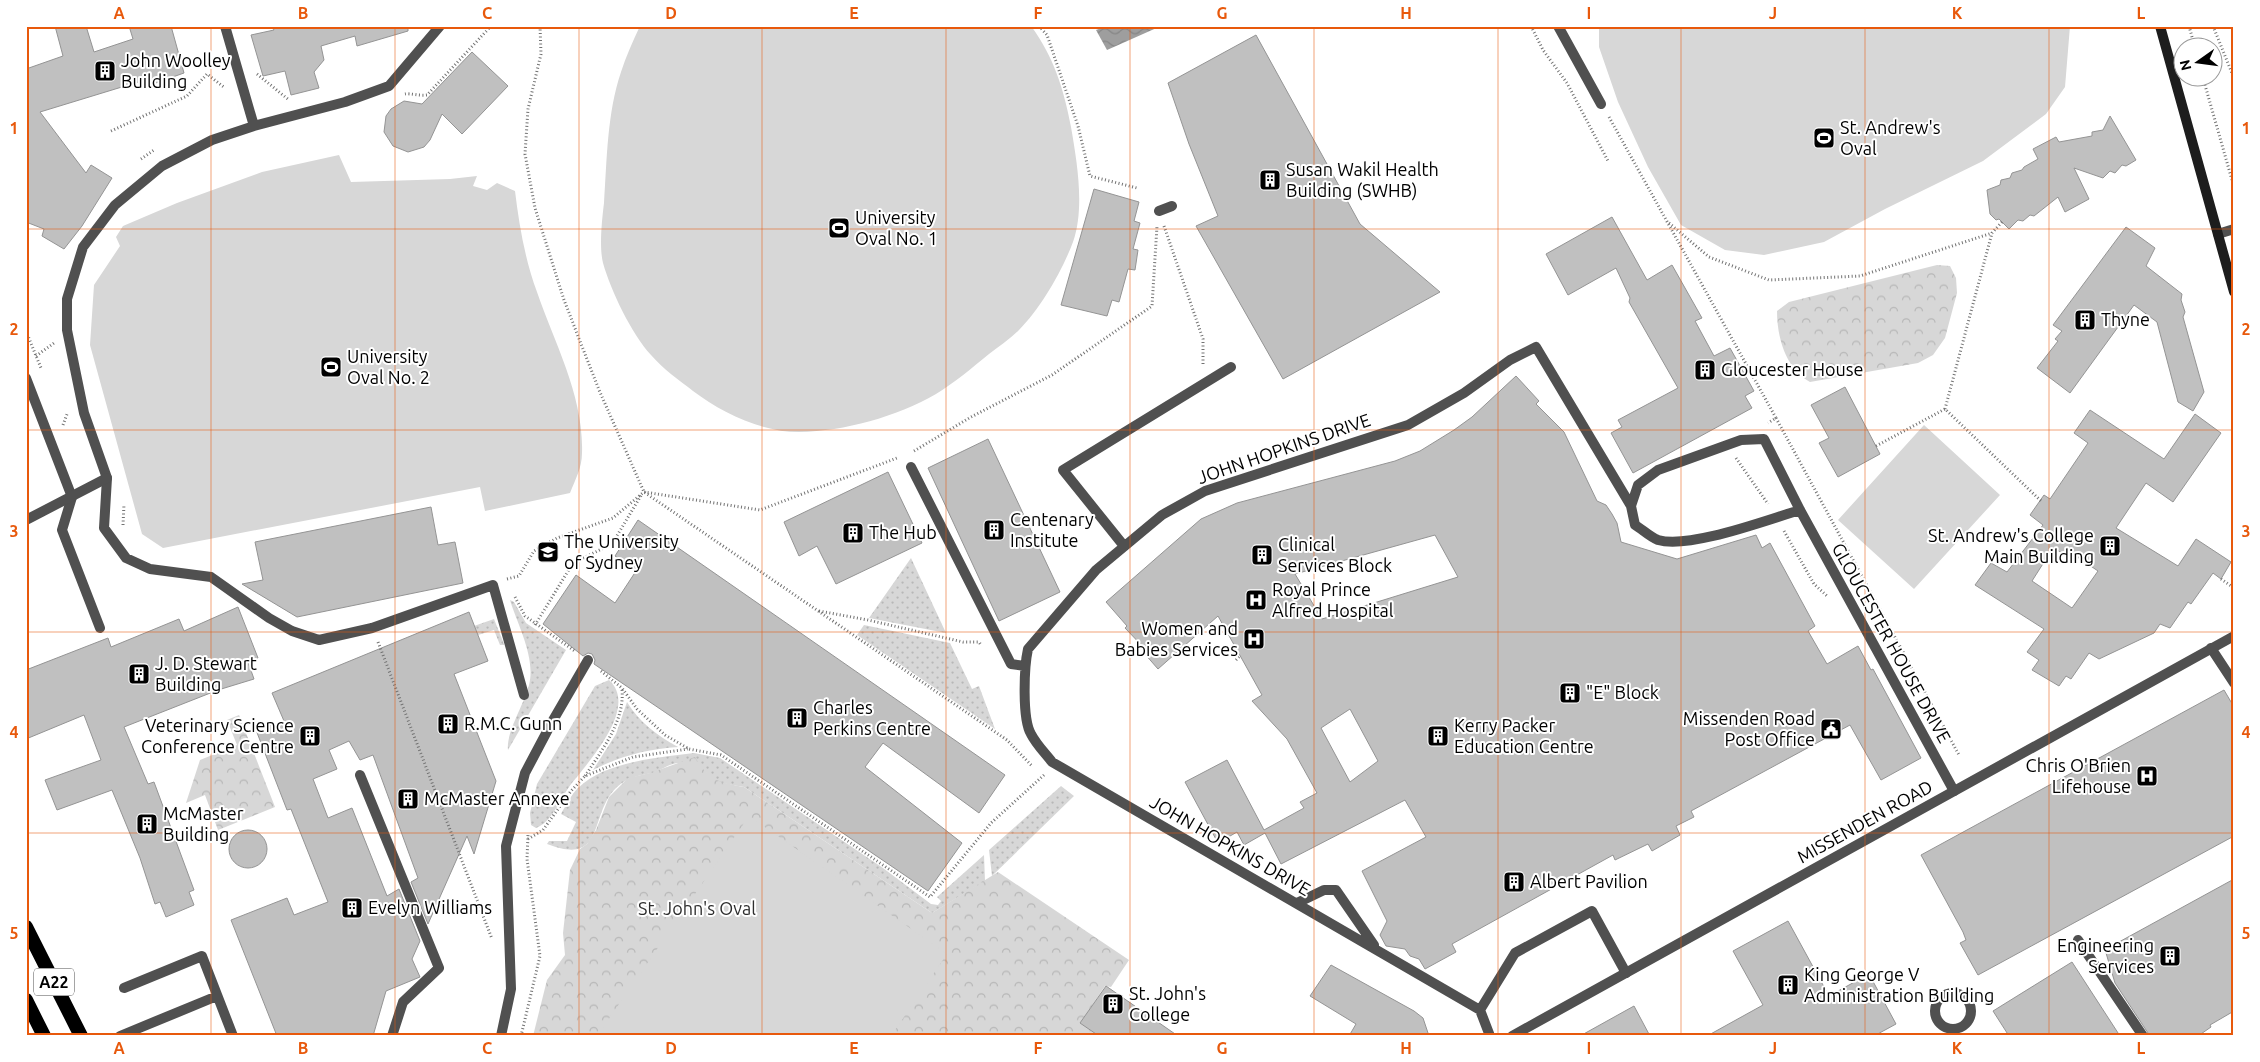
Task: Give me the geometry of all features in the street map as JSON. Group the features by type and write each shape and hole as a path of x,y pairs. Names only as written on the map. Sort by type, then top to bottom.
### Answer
{"highway":[{"name":"A22","path":"26,928 81,1036"},
{"name":"A22","path":"26,1000 44,1036"}],"main road":[{"path":"2160,26 2234,292"}],"street":[{"path":"225,26 254,126"},
{"path":"440,26 389,86 345,102 254,126 212,140 162,166 116,205 83,247 67,299 67,330 84,413 107,478 104,528 126,558 150,569 210,577 269,618 292,631 319,640 372,628 493,585 524,695"},
{"path":"1558,26 1602,104"},
{"path":"1158,211 1172,206"},
{"path":"2218,234 2234,229"},
{"name":"JOHN HOPKINS DRIVE","path":"1480,1010 1052,762 1030,733 1025,697 1025,666 1028,649 1096,570 1162,515 1205,491 1408,425 1464,393 1510,360 1536,348 1631,506"},
{"path":"1124,546 1063,470 1231,367"},
{"path":"26,378 72,497 62,530 100,628"},
{"name":"GLOUCESTER HOUSE DRIVE","path":"1728,445 1741,440 1764,439 1800,510 1954,791"},
{"path":"1728,445 1658,470 1638,485 1631,506 1635,525 1657,540 1682,542 1800,510"},
{"path":"911,467 1011,664 1025,666"},
{"path":"26,520 107,478"},
{"name":"MISSENDEN ROAD","path":"1512,1036 2234,636"},
{"path":"2211,648 2234,683"},
{"path":"501,1036 511,989 506,846 525,773 588,660"},
{"path":"360,775 439,968 403,1002 392,1036"},
{"path":"1297,904 1324,890 1336,890 1376,949"},
{"path":"1490,1036 1480,1010 1515,954 1592,911 1626,972"},
{"path":"2078,940 2143,1036"},
{"path":"124,988 202,956 233,1036"},
{"path":"120,1036 217,996"}],"path":[{"path":"399,96 409,93 417,96 427,95 491,26"},
{"path":"540,26 541,54 528,109 525,154 535,208 564,300 644,492 1007,740 1035,769"},
{"path":"1039,26 1047,35 1078,126 1090,176 1137,188"},
{"path":"1531,26 1543,50 1567,83 1608,161"},
{"path":"2214,26 2234,78"},
{"path":"250,69 290,100 299,98"},
{"path":"111,131 187,96 204,78"},
{"path":"2206,88 2234,187"},
{"path":"1602,104 1960,756"},
{"path":"509,587 504,580 519,576 534,551 557,538 613,518 644,492 760,510 919,449 971,417 1052,375 1152,306 1158,211"},
{"path":"1158,211 1203,338 1204,382"},
{"path":"1667,221 1709,257 1769,280 1860,276 1992,233"},
{"path":"1876,446 1945,410 1992,233 2002,222"},
{"path":"36,356 56,341"},
{"path":"1945,410 2041,501"},
{"path":"1760,427 1776,418"},
{"path":"1728,445 1776,517 1814,584"},
{"path":"535,625 573,563 612,544 644,492"},
{"path":"110,536 123,526 124,500"},
{"path":"2222,579 2234,588"},
{"path":"514,595 525,616 535,625 588,660 622,688 649,722 665,735 689,748"},
{"path":"816,611 868,620 963,642 979,642 984,650"},
{"path":"372,628 493,943"},
{"path":"1236,660 1240,656"},
{"path":"596,678 601,671"},
{"path":"528,839 543,830 571,791 585,776 605,746 614,727 623,697 622,688"},
{"path":"585,776 634,757 689,748 707,750 721,755 930,897 991,823 1044,774 1040,772"},
{"path":"521,1036 540,956 527,859 528,829"}],"green space":[{"name":"University Oval No. 1","path":"640,26 1031,26 1052,62 1065,100 1076,155 1079,185 1079,215 1073,242 1057,277 1043,300 1015,333 949,385 921,402 870,421 834,429 799,432 785,431 771,429 743,420 704,399 666,370 644,346 629,324 616,299 603,263 602,225 608,137 613,104 623,66"},
{"name":"St. Andrew's Oval","path":"1599,26 2070,26 2065,87 2046,114 1983,161 1885,209 1824,242 1764,255 1725,250 1681,225 1648,167 1618,102 1599,47"},
{"name":"University Oval No. 2","path":"339,155 351,182 450,179 477,176 473,186 487,190 497,183 515,191 529,267 567,371 578,412 582,458 570,493 485,511 480,487 163,548 142,534 90,345 94,285 120,246 116,237 123,226 177,203 262,172"},
{"path":"1937,265 1950,266 1956,278 1957,293 1945,338 1933,355 1918,363 1810,382 1789,361 1781,342 1777,311 1789,302"},
{"path":"1924,425 2000,495 1914,589 1838,520"},
{"path":"911,558 946,633 869,618"},
{"path":"510,600 514,602 526,623 566,650 508,750 512,727 527,693 531,675 525,642"},
{"path":"494,619 504,645 500,645 494,630 478,635 474,626"},
{"path":"864,625 950,643 972,689 979,686 995,729 857,635"},
{"path":"609,680 617,692 618,705 607,735 569,787 551,816 536,828 531,825 530,813 537,784 595,686"},
{"path":"627,702 649,728 678,747 634,754 593,770 616,734"},
{"path":"239,715 275,807 218,830 205,795 186,803 200,760 237,745 227,720"},
{"path":"694,753 720,758 883,868 931,904 938,905 941,901 937,897 984,855 985,881 932,913 744,787 717,781 701,769 680,763 652,773 633,777 617,787 608,798 594,834 588,843 579,849 566,849 547,844 549,841 567,841 576,822 561,814 575,791 590,779 617,766 633,762"},
{"name":"St. John's Oval","path":"695,757 710,776 727,784 744,787 932,913 998,872 1129,960 1111,987 1105,986 1081,1022 1099,1036 533,1036 547,980 565,955 563,933 570,870 580,849 587,844 596,830 609,797 628,778 650,773"},
{"path":"1061,786 1074,796 992,876 989,850"},
{"path":"749,816 947,954 891,1036 597,1036"}],"water":[{"path":"1107,26 1161,26 1107,50 1096,30"}],"building":[{"path":"55,26 86,26 94,52 133,39 129,26 171,26 184,73 150,85 148,79 40,112 86,173 91,165 112,178 82,226 64,249 42,236 44,229 26,222 26,69 63,56"},
{"path":"272,26 408,26 408,31 357,46 355,36 321,46 324,60 314,72 319,88 291,95 285,71 263,76 251,35 274,30"},
{"name":"Susan Wakil Health Building (SWHB)","path":"1256,35 1360,224 1440,292 1283,379 1196,226 1218,216 1189,144 1168,83"},
{"path":"472,52 508,86 462,134 442,114 430,140 424,147 408,152 393,146 384,132 386,116 391,109 404,101 422,104"},
{"path":"2110,116 2136,160 2126,166 2122,165 2115,173 2110,171 2103,178 2074,168 2089,199 2065,212 2058,197 2034,216 2030,215 2023,221 2018,220 2009,229 1999,219 1996,220 1990,214 1987,190 2000,185 2001,180 2010,178 2012,173 2022,170 2038,159 2033,149 2056,137 2059,142 2092,136 2092,132 2103,130"},
{"path":"1094,189 1139,202 1134,221 1140,223 1133,249 1138,250 1135,270 1128,269 1119,302 1112,300 1107,316 1061,305"},
{"name":"Gloucester House","path":"1612,217 1647,280 1672,265 1702,318 1695,321 1714,356 1730,348 1754,391 1745,396 1752,408 1633,473 1611,433 1622,427 1618,420 1678,388 1629,302 1630,298 1616,268 1568,295 1546,254"},
{"name":"Thyne","path":"2126,227 2155,248 2146,266 2182,294 2181,300 2185,312 2183,317 2204,392 2193,411 2178,402 2157,322 2134,305 2070,393 2037,368 2058,341 2055,339 2062,331 2053,325"},
{"path":"1516,376 1539,401 1536,404 1564,432 1597,501 1606,505 1617,523 1621,542 1677,559 1756,535 1762,548 1770,543 1815,626 1808,631 1827,664 1858,646 1871,670 1873,669 1921,758 1881,780 1850,725 1691,811 1694,817 1676,826 1680,835 1652,851 1648,844 1615,860 1613,855 1452,944 1456,952 1425,969 1419,959 1410,956 1405,949 1386,946 1380,935 1387,921 1362,871 1426,837 1405,800 1281,864 1265,833 1244,845 1237,832 1218,843 1185,782 1227,760 1264,830 1304,808 1300,802 1317,793 1287,739 1252,701 1262,695 1218,616 1158,669 1144,653 1147,651 1125,628 1127,626 1106,602 1201,519 1237,503 1395,461 1420,451 1472,417","holes":["1435,535 1458,577 1322,619 1295,574","1350,709 1378,761 1350,782 1321,728"]},
{"path":"1845,387 1880,454 1838,477 1819,443 1829,438 1811,405"},
{"name":"St. Andrew's College Main Building","path":"2090,410 2164,459 2195,414 2221,433 2173,502 2146,483 2116,528 2178,566 2196,539 2231,562 2221,579 2213,573 2191,604 2188,602 2170,628 2160,624 2154,633 2099,659 2089,653 2071,679 2066,676 2059,686 2032,670 2039,660 2027,652 2044,629 1975,585 1991,563 2007,572 2043,525 2030,515 2044,495 2050,499 2088,443 2074,433","holes":["2053,548 2064,554 2067,550 2098,571 2072,608 2032,581"]},
{"name":"Centenary Institute","path":"988,439 1060,592 999,621 928,468"},
{"name":"The Hub","path":"888,472 922,543 836,584 817,546 799,556 784,522"},
{"path":"431,507 438,545 455,542 463,583 297,617 242,584 263,580 255,542"},
{"name":"Charles Perkins Centre","path":"638,520 1005,775 979,813 883,743 865,767 962,843 928,891 594,664 595,660 592,654 588,653 583,656 543,624 576,575 615,603 636,571 615,556"},
{"name":"J. D. Stewart Building","path":"238,607 258,658 248,662 254,679 218,690 124,727 148,784 154,782 194,890 189,892 194,905 166,917 160,902 155,904 140,858 112,790 57,810 45,780 101,760 84,715 26,739 26,670 108,638 111,647 179,619 184,631"},
{"path":"469,612 488,661 454,674 496,781 474,854 467,836 428,924 411,882 418,878 373,755 360,760 349,741 329,750 337,769 313,779 328,818 352,808 387,896 399,889 420,941 412,959 420,977 386,991 373,1036 277,1036 231,920 287,898 294,915 328,902 291,809 287,810 256,730 284,721 272,693"},
{"name":"Chris O'Brien Lifehouse","path":"2224,690 2234,707 2234,836 1978,975 1960,943 1966,940 1963,932 1921,855"},
{"path":"248,830 262,835 267,849 262,863 248,868 234,863 229,849 234,835"},
{"name":"Engineering Services","path":"2234,879 2234,1011 2210,1025 2211,1027 2198,1036 2150,1036 2115,983 2106,953 2108,948"},
{"name":"King George V Administration Building","path":"1788,921 1829,996 1869,974 1896,1024 1874,1036 1707,1036 1763,1005 1733,951"},
{"path":"2072,962 2120,1036 2009,1036 1993,1011"},
{"path":"1331,965 1414,1011 1423,1018 1429,1036 1349,1036 1356,1024 1310,996"},
{"name":"St. John's College","path":"1106,986 1178,1036 1099,1036 1080,1023"},
{"path":"1634,1006 1650,1036 1580,1036"}],"place":[{"name":"John Woolley Building","path":"105,71"},
{"name":"St. Andrew's Oval","path":"1824,138"},
{"name":"Susan Wakil Health Building (SWHB)","path":"1270,180"},
{"name":"University Oval No. 1","path":"839,228"},
{"name":"Thyne","path":"2085,320"},
{"name":"University Oval No. 2","path":"331,367"},
{"name":"Gloucester House","path":"1705,370"},
{"name":"Centenary Institute","path":"994,530"},
{"name":"The Hub","path":"853,533"},
{"name":"St. Andrew's College Main Building","path":"2110,546"},
{"name":"The University of Sydney","path":"548,552"},
{"name":"Clinical Services Block","path":"1262,555"},
{"name":"Royal Prince Alfred Hospital","path":"1256,600"},
{"name":"Women and Babies Services","path":"1254,639"},
{"name":"J. D. Stewart Building","path":"139,674"},
{"name":"\"E\" Block","path":"1570,693"},
{"name":"Charles Perkins Centre","path":"797,718"},
{"name":"R.M.C. Gunn","path":"448,724"},
{"name":"Missenden Road Post Office","path":"1831,729"},
{"name":"Veterinary Science Conference Centre","path":"310,736"},
{"name":"Kerry Packer Education Centre","path":"1438,736"},
{"name":"Chris O'Brien Lifehouse","path":"2147,776"},
{"name":"McMaster Annexe","path":"408,799"},
{"name":"McMaster Building","path":"147,824"},
{"name":"Albert Pavilion","path":"1514,882"},
{"name":"Evelyn Williams","path":"352,908"},
{"name":"Engineering Services","path":"2170,956"},
{"name":"King George V Administration Building","path":"1788,985"},
{"name":"St. John's College","path":"1113,1004"}]}
